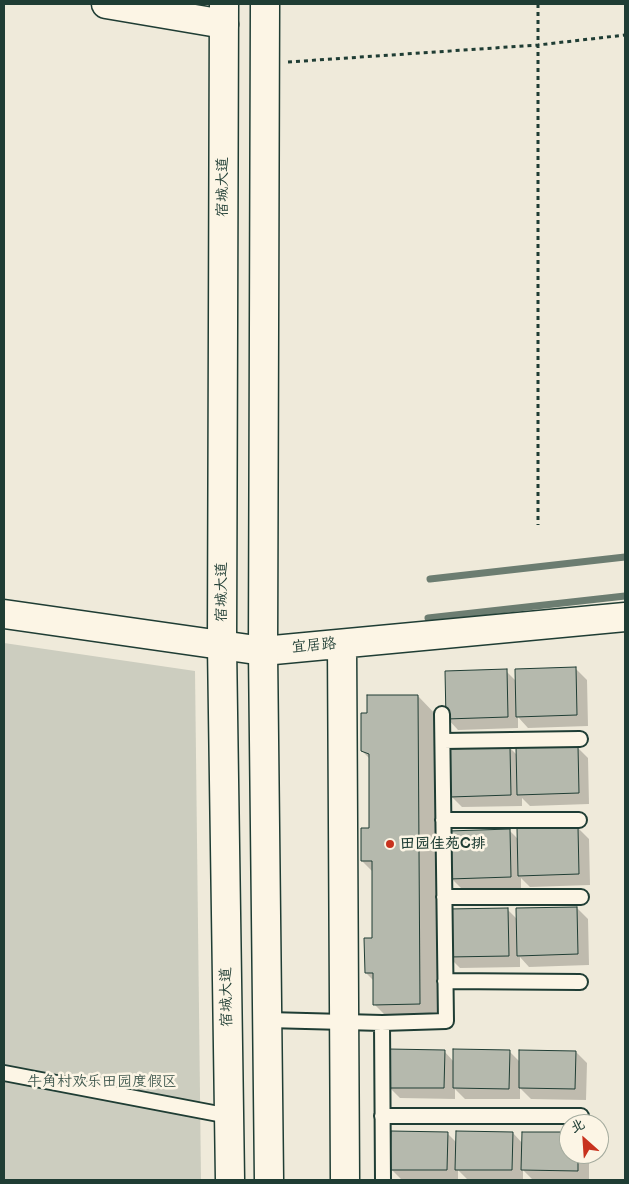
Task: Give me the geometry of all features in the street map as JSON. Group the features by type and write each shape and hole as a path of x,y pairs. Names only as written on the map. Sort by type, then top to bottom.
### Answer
{"main road":[{"path":"106,4 224,14"},
{"path":"265,4 263,651 269,1180"},
{"name":"宿城大道","path":"224,14 222,646 230,1180"},
{"name":"宜居路","path":"4,614 263,651 625,617"},
{"path":"342,644 345,1180"}],"lane":[{"path":"268,1020 344,1023 446,1021 442,714"},
{"path":"443,741 580,738"},
{"path":"444,820 579,820"},
{"path":"444,897 581,897"},
{"path":"445,981 580,982"},
{"path":"382,1023 383,1180"},
{"path":"4,1073 229,1116"},
{"path":"382,1116 559,1116"}],"path":[{"path":"538,4 538,525"},
{"path":"265,63 538,45 625,35"}],"green space":[{"name":"牛角村欢乐田园度假区","path":"4,643 195,671 201,1180 4,1180"}],"building":[{"path":"576,667 577,715 516,717 515,669"},
{"path":"507,669 508,717 446,719 445,671"},
{"name":"田园佳苑C排","path":"367,695 418,695 420,1004 373,1005 373,973 365,973 364,938 372,938 372,861 361,861 361,828 369,828 369,754 361,751 361,713 367,713"},
{"path":"578,746 579,793 517,795 516,747"},
{"path":"510,747 511,795 450,797 449,749"},
{"path":"578,827 579,874 518,876 517,828"},
{"path":"510,829 511,877 449,879 448,831"},
{"path":"577,907 578,954 517,956 516,908"},
{"path":"508,908 509,956 448,957 447,909"},
{"path":"388,1049 445,1050 444,1088 387,1088"},
{"path":"453,1049 510,1050 509,1089 453,1088"},
{"path":"519,1050 576,1051 575,1089 519,1088"},
{"path":"391,1131 448,1132 447,1170 390,1170"},
{"path":"456,1131 513,1132 512,1170 455,1170"},
{"path":"522,1132 559,1132 559,1164 578,1164 578,1171 521,1170"}],"waterway":[{"path":"430,579 625,557"},
{"path":"428,618 625,596"}],"place":[{"name":"田园佳苑C排","path":"390,844"}]}
